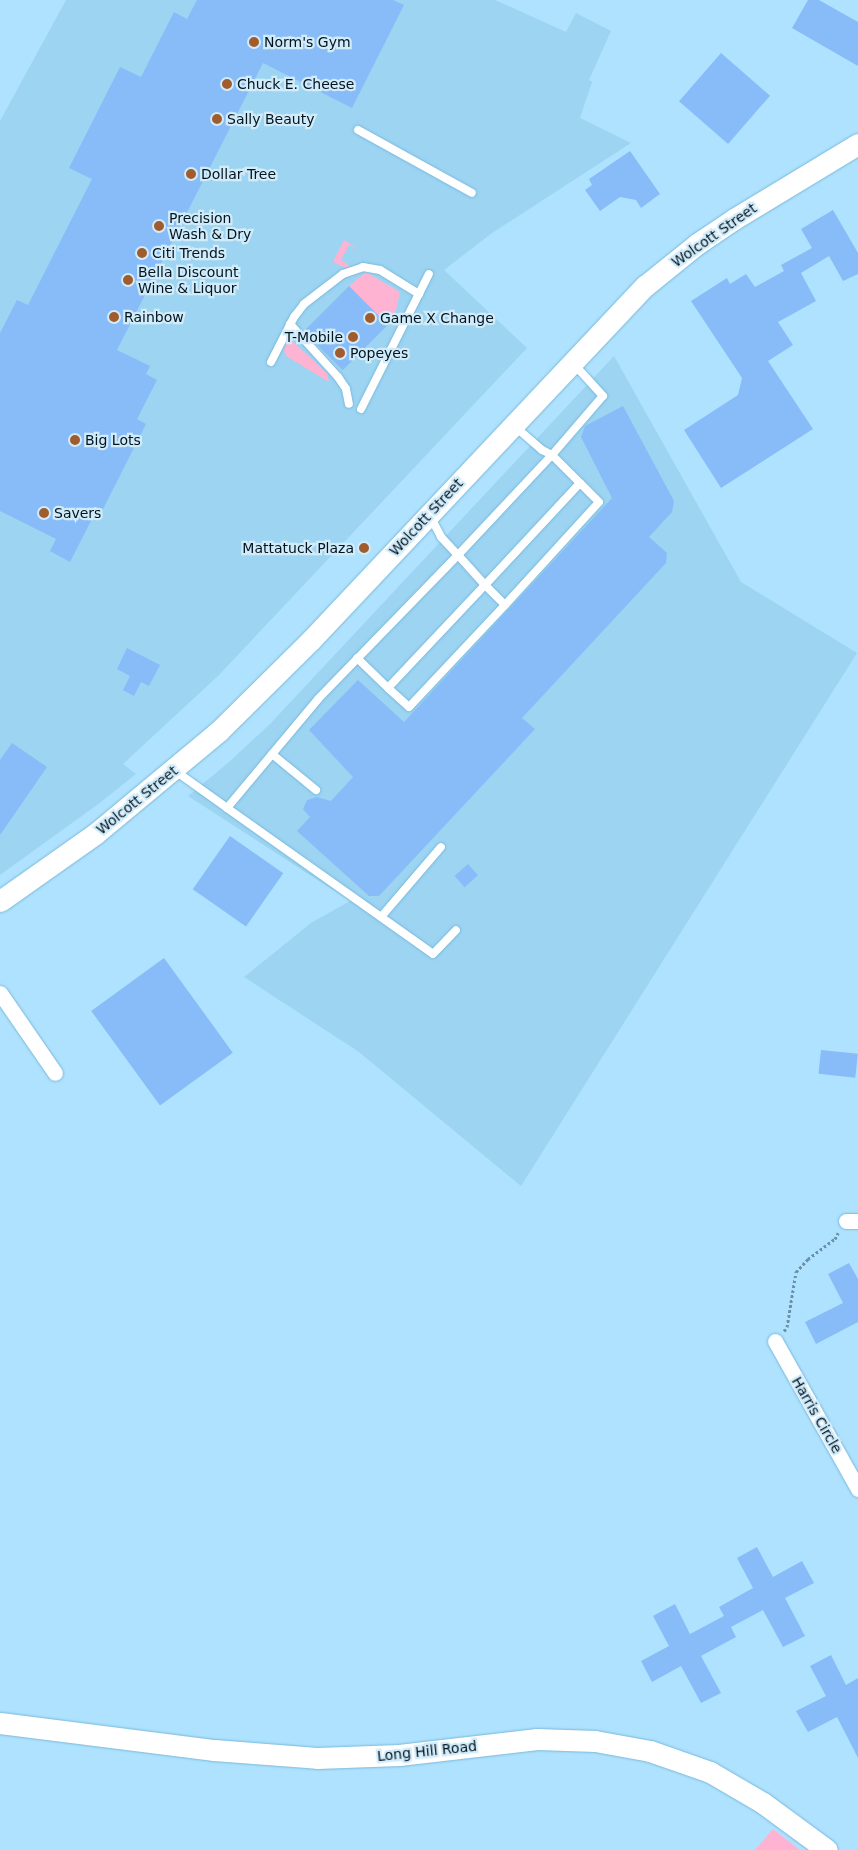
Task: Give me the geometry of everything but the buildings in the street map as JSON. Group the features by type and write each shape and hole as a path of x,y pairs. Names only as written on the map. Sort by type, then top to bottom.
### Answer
{"main road":[{"name":"Wolcott Street","path":"0,901 91,838 174,770 252,699 639,292 684,254 749,209 858,144"},
{"name":"Long Hill Road","path":"0,1724 214,1750 317,1758 399,1755 537,1739 602,1742 670,1756 710,1772 763,1803 827,1850"}],"street":[{"path":"0,993 55,1073"},
{"name":"Harris Circle","path":"775,1341 858,1489"}],"lane":[{"path":"358,130 472,193"},
{"path":"271,362 290,324 304,304 343,274 364,268 380,270 419,294"},
{"path":"361,409 430,274"},
{"path":"290,324 338,377 346,389 350,404"},
{"path":"227,808 318,699 458,555 552,455 603,396 572,362"},
{"path":"357,658 409,707 599,502 552,455 542,450 513,425"},
{"path":"388,688 580,483"},
{"path":"429,514 441,537 484,585 505,604"},
{"path":"272,754 316,790"},
{"path":"174,770 433,954 456,930"},
{"path":"381,917 441,847"}],"path":[{"path":"775,1341 787,1327 796,1272 808,1259 834,1240 852,1221"}],"shaded area":[{"name":"Mattatuck Plaza","path":"66,0 495,0 566,32 576,13 611,31 589,80 592,82 580,118 631,143 492,233 444,270 527,348 219,675 123,764 136,774 101,802 0,875 0,121"},
{"path":"344,240 359,249 349,245 341,260 350,266 348,269 333,262"},
{"path":"366,272 400,292 396,310 388,325 349,286"},
{"path":"287,341 292,341 327,373 329,382 286,356 284,350"},
{"path":"614,356 741,582 857,653 521,1186 359,1052 244,977 311,923 350,901 188,796 228,763 270,724"},
{"path":"773,1829 800,1850 755,1850"}],"place":[{"name":"Norm's Gym","path":"254,42"},
{"name":"Chuck E. Cheese","path":"227,84"},
{"name":"Sally Beauty","path":"217,119"},
{"name":"Dollar Tree","path":"191,174"},
{"name":"Precision Wash & Dry","path":"159,226"},
{"name":"Citi Trends","path":"142,253"},
{"name":"Bella Discount Wine & Liquor","path":"128,280"},
{"name":"Rainbow","path":"114,317"},
{"name":"Game X Change","path":"370,318"},
{"name":"T-Mobile","path":"353,337"},
{"name":"Popeyes","path":"340,353"},
{"name":"Big Lots","path":"75,440"},
{"name":"Savers","path":"44,513"},
{"name":"Mattatuck Plaza","path":"364,548"}]}
